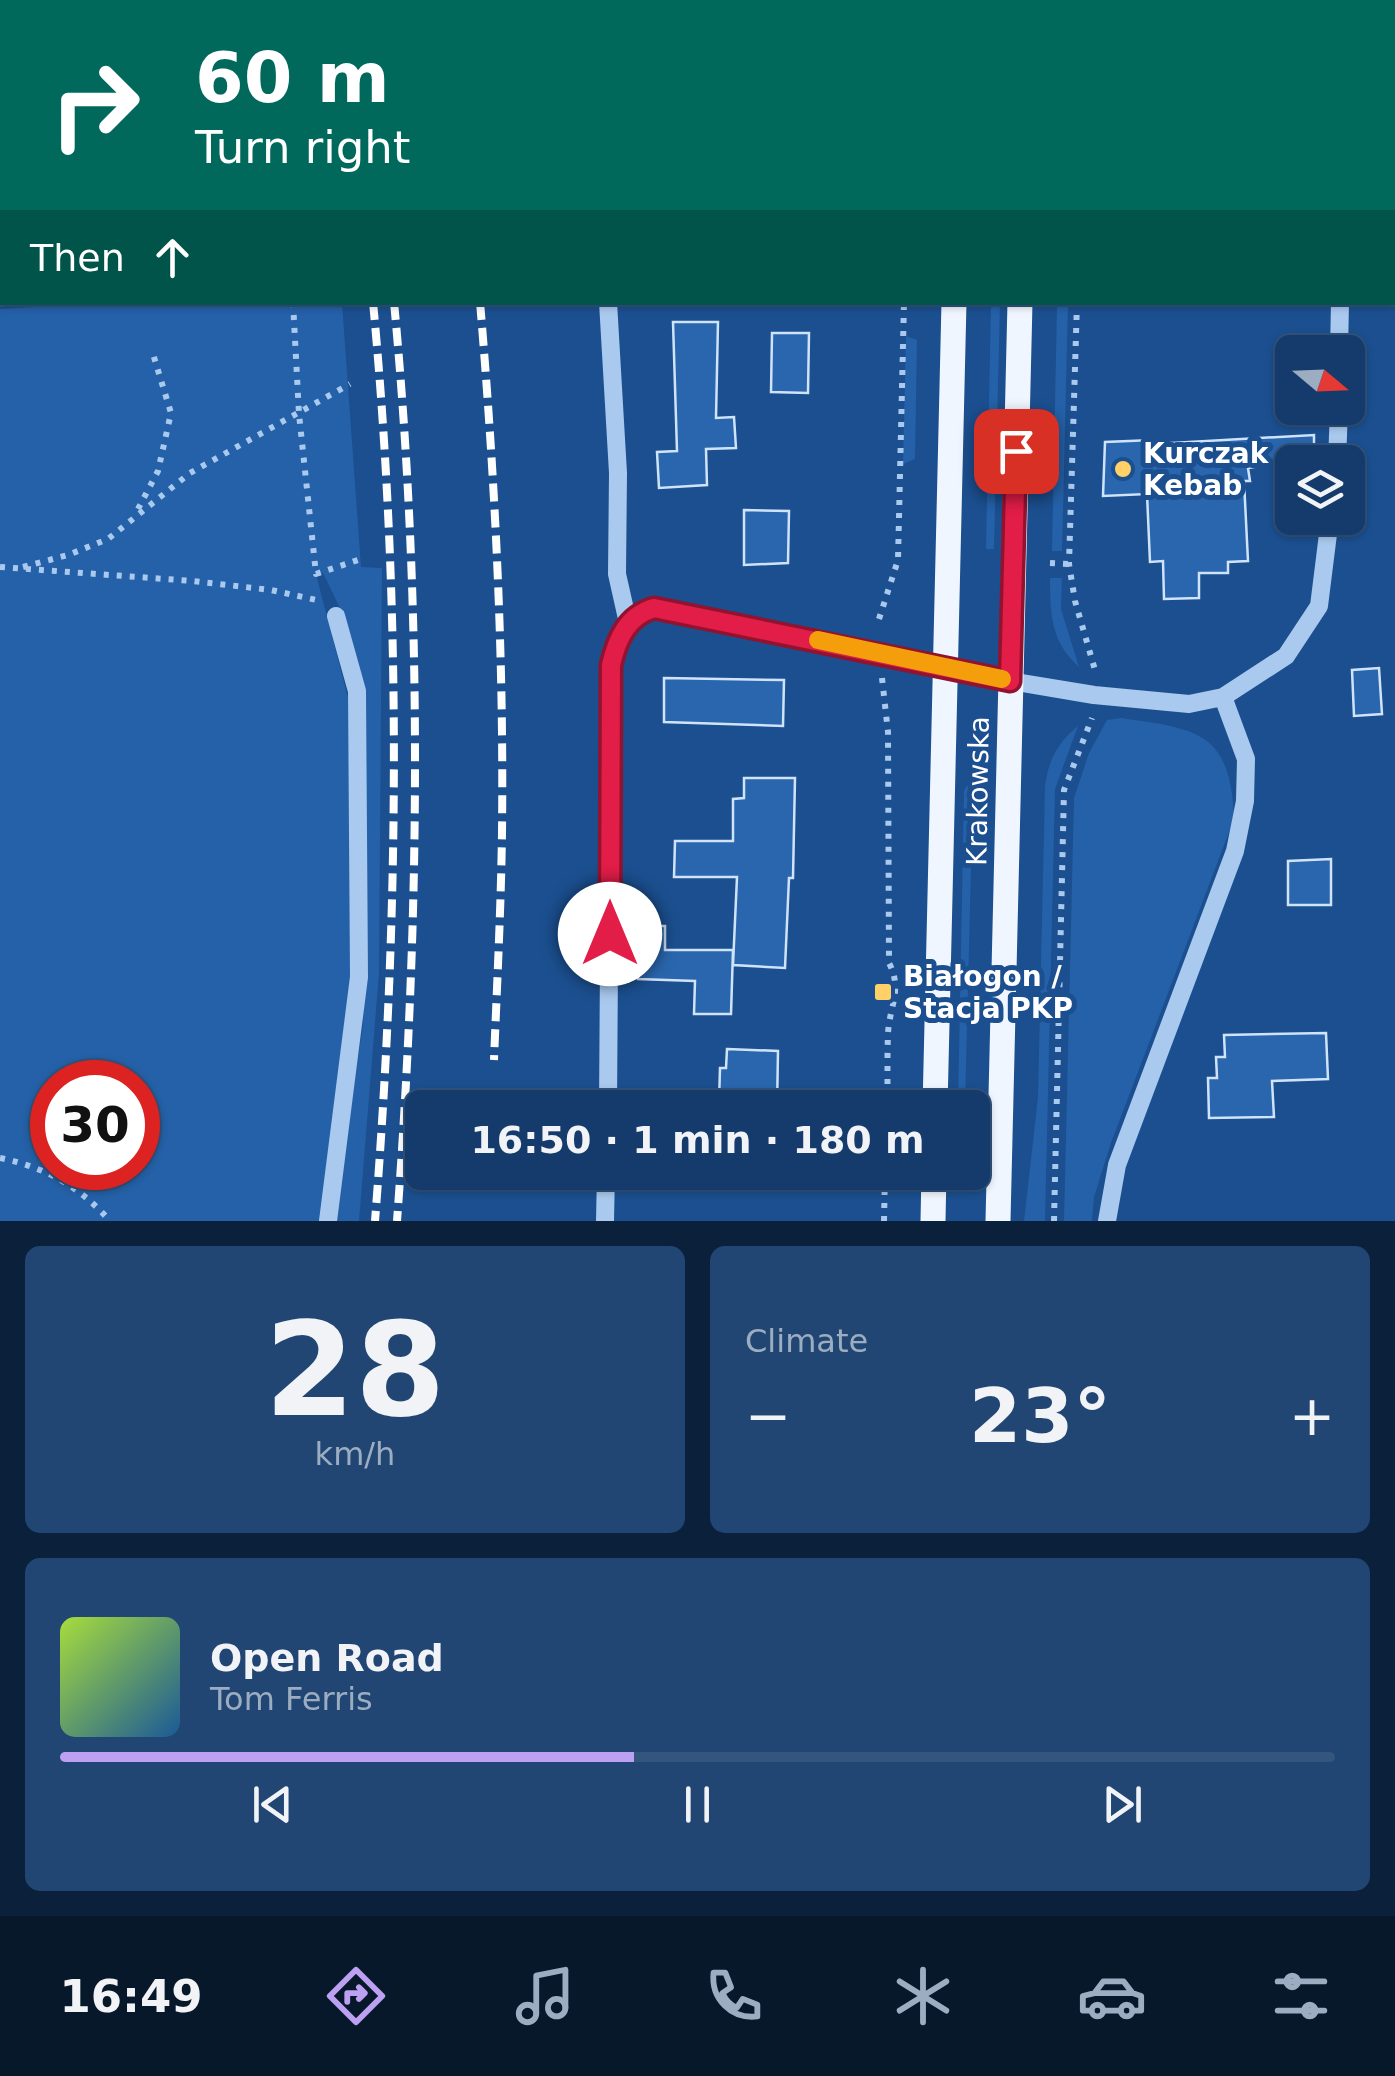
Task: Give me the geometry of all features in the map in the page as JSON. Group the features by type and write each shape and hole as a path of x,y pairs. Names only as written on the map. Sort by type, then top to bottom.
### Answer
{"main road":[{"name":"Krakowska","path":"936,1090 954,305"},
{"name":"Krakowska","path":"998,1221 1020,305"},
{"path":"933,1221 934,1190"}],"street":[{"path":"608,305 618,472 617,574 628,623"},
{"path":"1339,335 1340,305"},
{"path":"608,1090 611,665 615,646 628,623 640,612 654,608 1010,681 1189,704 1223,697 1286,656 1319,606 1328,535"},
{"path":"328,1221 359,977 356,691 336,616"},
{"path":"1107,1221 1117,1165 1235,851 1246,801 1246,759 1223,697"},
{"path":"604,1221 605,1190"}],"path":[{"path":"293,305 298,414 316,574 360,560"},
{"path":"878,619 898,560 904,305"},
{"path":"1077,305 1069,564 1075,601 1096,672"},
{"path":"136,515 158,471 171,413 153,354"},
{"path":"23,567 108,539 190,473 350,384"},
{"path":"898,560 912,560"},
{"path":"1050,563 1069,564"},
{"path":"0,568 271,590 321,600 336,616"},
{"path":"882,678 888,732 889,963 895,975 894,1012 888,1027 887,1090"},
{"path":"1054,1221 1064,790 1092,720"},
{"path":"0,1158 50,1172 92,1201 110,1221"},
{"path":"884,1221 885,1190"}],"shaded area":[{"path":"66,305 342,305 361,567 382,568 379,973 359,1221 333,1221 363,1025 363,691 339,606 323,573 316,574 348,698 352,964 348,1026 321,1221 0,1221 0,309"},
{"path":"991,305 1000,305 994,549 986,549"},
{"path":"1057,305 1068,305 1062,551 1052,551"},
{"path":"906,336 917,340 915,459 903,464"},
{"path":"1050,578 1062,578 1061,609 1079,667 1063,648 1054,627"},
{"path":"1121,718 1170,726 1204,739 1226,767 1234,819 1111,1143 1094,1197 1092,1221 1064,1221 1074,798 1089,753 1107,720"},
{"path":"1078,726 1055,789 1045,1221 1024,1221 1038,1097 1045,786 1055,753"},
{"path":"968,783 973,789 965,1090 958,1090 964,791"}],"building":[{"path":"673,322 718,322 716,418 734,417 736,448 706,449 707,485 659,488 657,452 677,451"},
{"path":"772,333 809,333 808,393 771,392"},
{"path":"1314,435 1314,445 1275,445 1275,463 1253,463 1254,467 1248,468 1250,481 1244,481 1248,561 1228,562 1228,573 1199,573 1199,598 1164,599 1163,561 1150,562 1147,494 1103,496 1105,442 1153,440 1154,444"},
{"path":"744,510 789,511 788,563 744,565"},
{"path":"1379,668 1382,714 1354,716 1352,670"},
{"path":"664,678 784,680 783,726 664,722"},
{"path":"744,778 795,778 793,878 789,878 785,968 733,965 737,877 674,877 675,841 733,841 733,799 744,798"},
{"path":"1331,859 1331,905 1288,905 1288,861"},
{"path":"639,926 665,926 665,950 733,950 731,1014 694,1014 695,981 638,979"},
{"path":"1326,1033 1328,1079 1272,1081 1274,1117 1209,1118 1208,1078 1217,1078 1216,1057 1225,1057 1224,1035"},
{"path":"727,1049 778,1051 777,1090 719,1090 720,1068 726,1068"}],"railway":[{"path":"373,305 389,532 394,761 389,991 375,1221"},
{"path":"394,305 410,532 415,762 410,991 397,1221"},
{"path":"480,305 502,700 494,1060"}],"slow traffic":[{"path":"818,640 1002,679"}],"place":[{"name":"Kurczak Kebab","path":"1123,469"},
{"name":"Białogon / Stacja PKP","path":"883,992"}],"route":[{"path":"610,934 611,665 615,646 628,623 640,612 654,608 1010,681 1016,451"}]}
